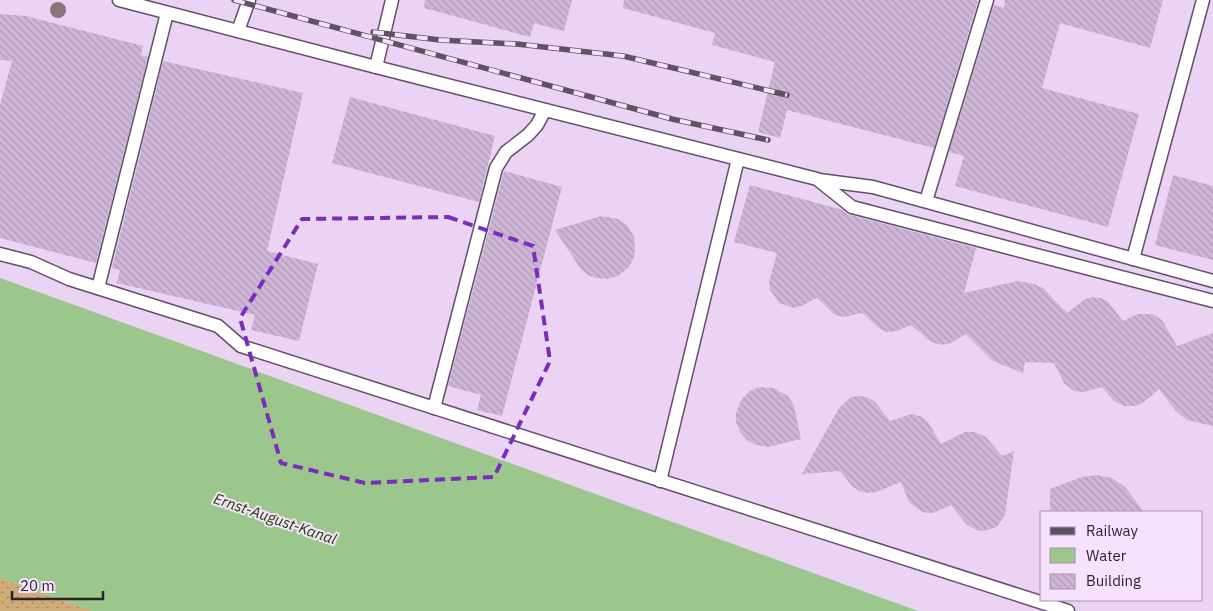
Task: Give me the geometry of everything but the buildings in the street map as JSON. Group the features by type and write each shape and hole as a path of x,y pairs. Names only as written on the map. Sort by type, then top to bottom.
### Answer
{"lane":[{"path":"119,0 376,68 817,179 873,186 1213,280"},
{"path":"238,31 248,0"},
{"path":"376,68 392,0"},
{"path":"926,201 987,0"},
{"path":"1133,258 1203,0"},
{"path":"98,288 167,13"},
{"path":"434,408 496,168 506,152 528,135 537,125 545,110"},
{"path":"660,481 738,159"},
{"path":"817,179 852,207 1213,301"},
{"path":"0,254 31,262 69,279 218,326 241,346 1068,611"}],"highlighted area":[{"path":"448,217 533,246 550,361 494,477 365,483 281,463 240,318 302,219"}],"shaded area":[{"path":"0,578 93,611 0,611"}],"water":[{"name":"Ernst-August-Kanal","path":"0,278 918,611 93,611 0,578"}],"railway":[{"path":"234,0 672,119 768,140"},
{"path":"373,32 440,40 517,44 623,56 787,95"}]}
